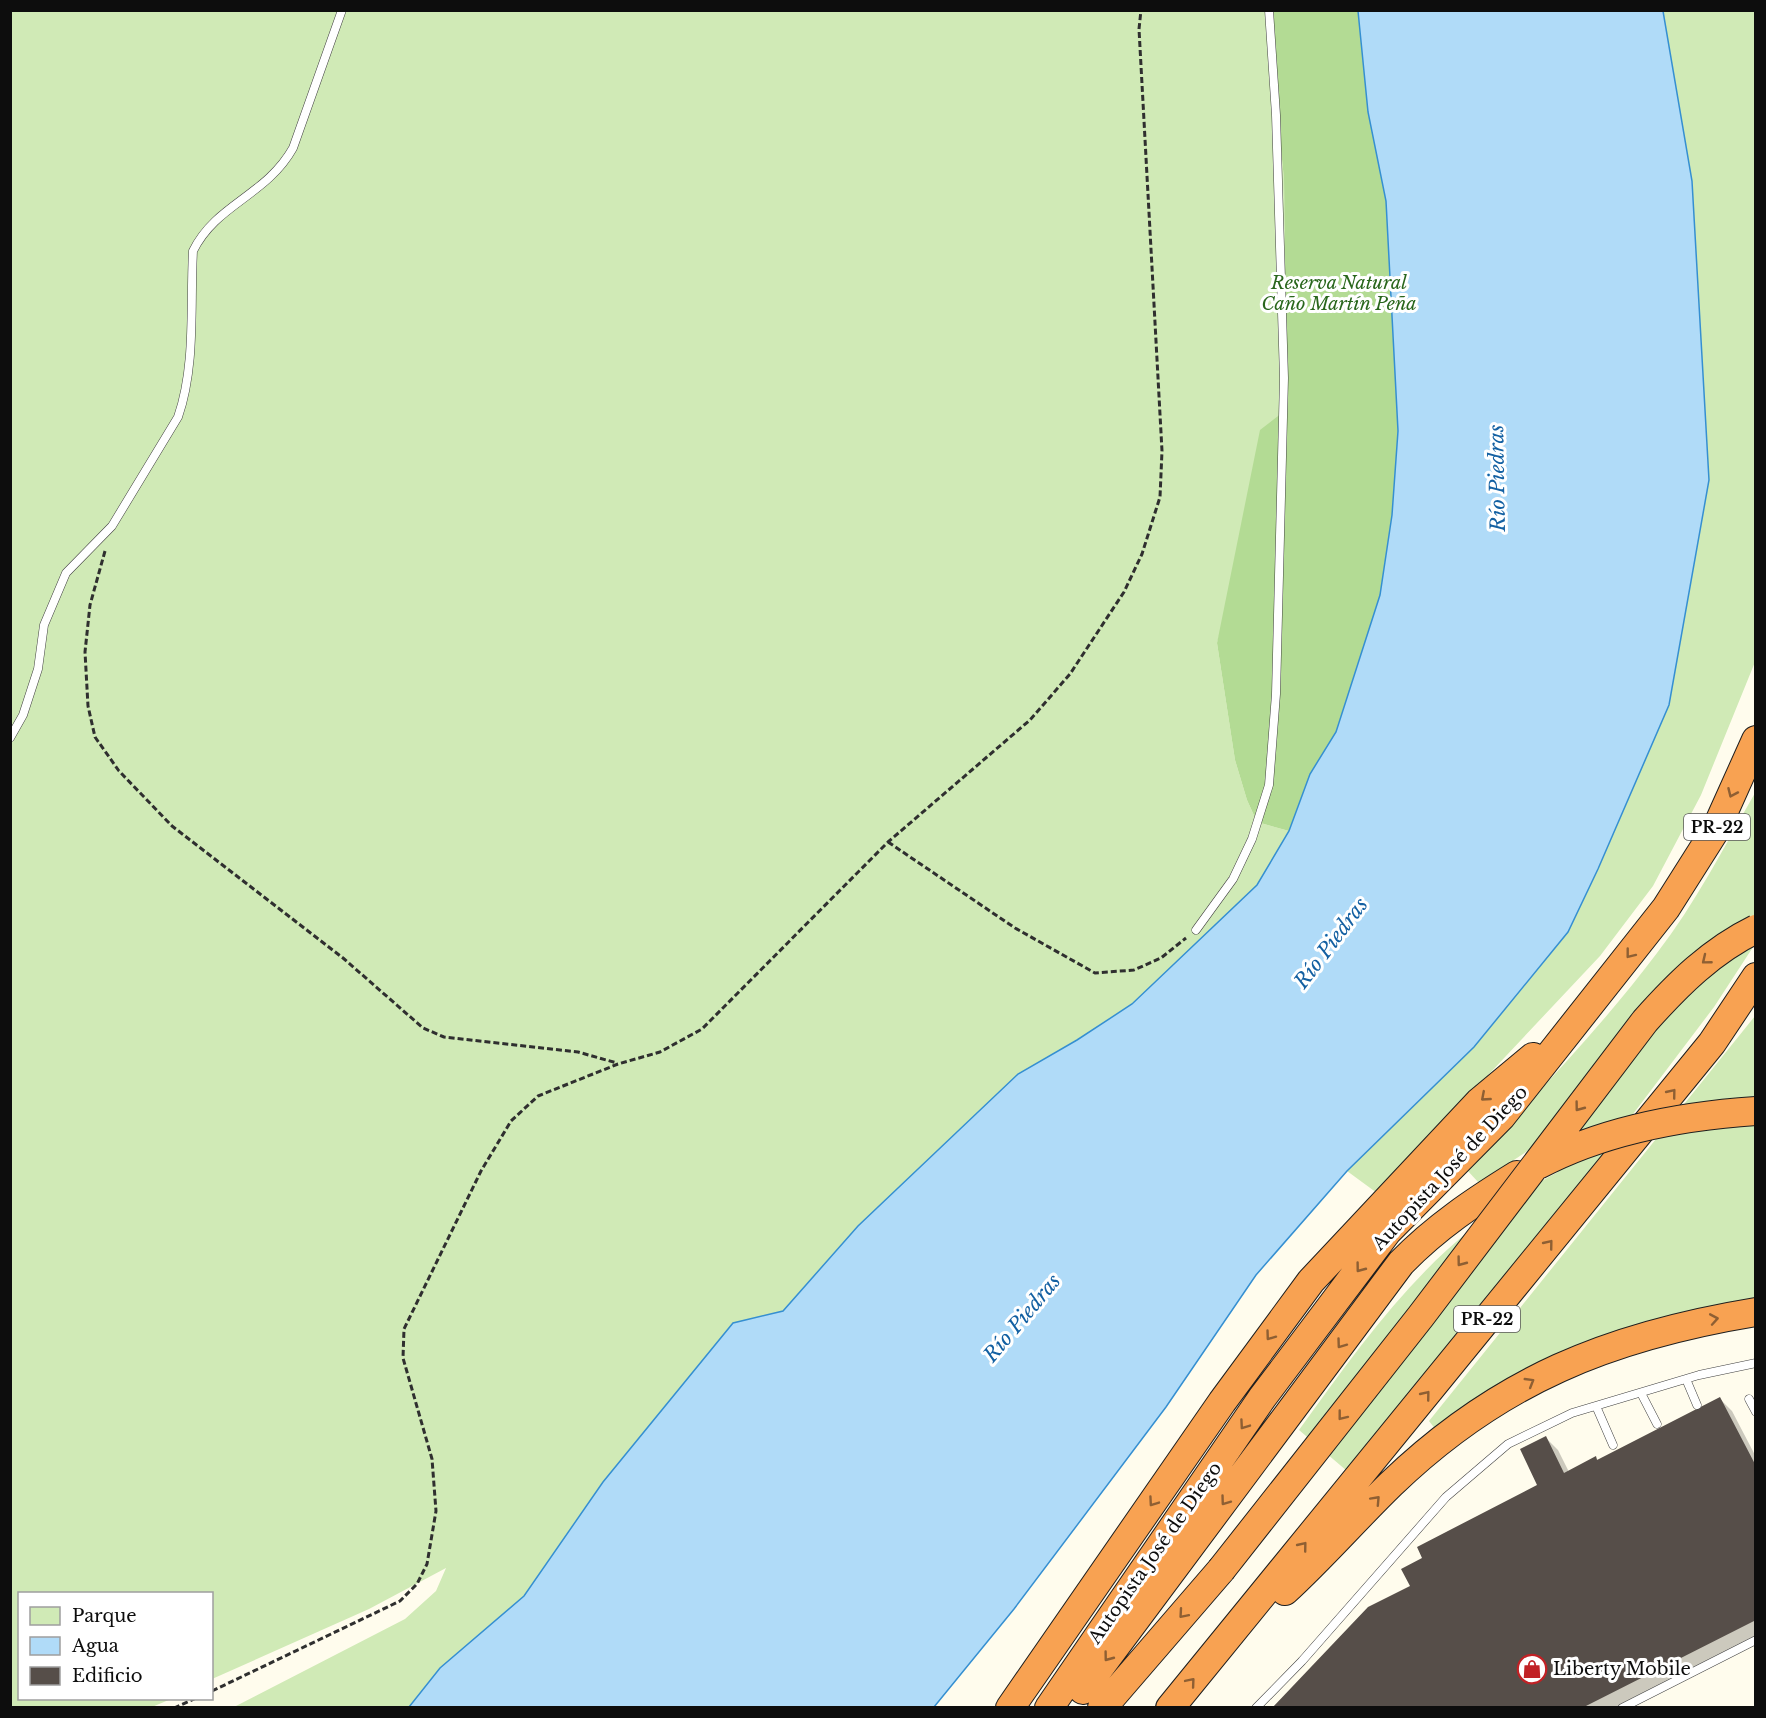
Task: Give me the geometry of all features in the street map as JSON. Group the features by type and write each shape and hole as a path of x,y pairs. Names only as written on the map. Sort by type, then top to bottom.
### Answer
{"highway":[{"name":"Autopista José de Diego","path":"1049,1707 1262,1398 1387,1232 1501,1117 1678,888 1716,829 1755,740"},
{"path":"1102,1707 1221,1570 1420,1316 1645,1021 1677,984 1702,963 1755,929"},
{"name":"PR-22","path":"1170,1707 1712,1043 1755,977"},
{"path":"1010,1707 1222,1402 1311,1281 1479,1102 1578,1020"},
{"path":"1068,1707 1204,1531 1401,1263 1424,1239 1469,1205 1518,1175 1572,1149 1617,1134 1690,1118 1755,1111"},
{"path":"1213,1657 1328,1552 1392,1483 1474,1416 1549,1371 1615,1344 1689,1323 1755,1312"}],"lane":[{"path":"10,738 23,715 38,669 44,626 66,573 112,526 178,417 184,399 191,344 193,251 199,239 214,221 261,187 284,164 293,148 342,10"},
{"path":"1196,930 1233,879 1252,839 1269,785 1275,706 1284,378 1276,115 1269,10"},
{"path":"1256,1707 1302,1661 1446,1497 1508,1444 1572,1413 1686,1379 1755,1363"},
{"path":"1686,1379 1697,1405"},
{"path":"1641,1393 1657,1424"},
{"path":"1749,1399 1755,1412"},
{"path":"1596,1406 1613,1445"},
{"path":"1622,1707 1755,1640"}],"path":[{"path":"213,1692 400,1601 417,1584 427,1564 436,1512 435,1484 432,1459 403,1358 404,1329 481,1172 511,1121 538,1096 618,1064 660,1052 702,1029 888,842 1030,720 1070,674 1124,591 1153,521 1160,497 1162,451 1139,28 1140,10"},
{"path":"112,526 90,605 85,652 88,706 95,737 119,771 172,826 343,958 423,1028 444,1037 578,1052 618,1064"},
{"path":"888,842 1015,928 1095,973 1134,970 1161,958 1196,930"},
{"path":"174,1707 191,1700"}],"green space":[{"path":"10,11 1267,11 1284,179 1286,359 1282,414 1217,643 1235,760 1247,800 1257,822 1289,831 1257,885 1132,1004 1077,1040 858,1226 783,1311 733,1323 603,1482 524,1596 440,1668 409,1707 234,1707 405,1619 436,1591 446,1568 369,1609 213,1679 213,1592 18,1592 18,1700 169,1700 152,1707 11,1707"},
{"name":"Reserva Natural Caño Martín Peña","path":"1267,11 1358,11 1368,112 1386,201 1398,431 1392,515 1380,595 1336,732 1310,774 1289,831 1257,822 1247,800 1235,760 1217,643 1260,430 1282,413 1286,359 1284,179"},
{"path":"1663,11 1755,11 1755,662 1701,795 1653,886 1600,956 1377,1193 1347,1171 1474,1047 1568,932 1669,705 1709,480 1692,181"},
{"path":"1755,793 1755,944 1714,1007 1540,1237 1347,1471 1299,1430 1383,1318 1443,1253 1477,1224 1515,1197 1558,1172 1544,1140 1479,1183 1466,1169 1588,1037 1635,982 1697,895"},
{"path":"1755,1016 1755,1302 1436,1430 1429,1421"}],"water":[{"name":"Río Piedras","path":"1358,11 1663,11 1692,181 1709,480 1669,705 1568,932 1474,1047 1347,1171 1256,1275 1166,1407 1014,1609 934,1707 409,1707 440,1668 524,1596 603,1482 733,1323 783,1311 858,1226 1018,1074 1077,1040 1132,1004 1257,885 1289,831 1310,774 1336,732 1380,595 1392,515 1398,431 1386,201 1368,112"}],"building":[{"path":"1720,1397 1756,1466 1756,1620 1582,1708 1272,1708 1368,1607 1410,1586 1401,1569 1422,1558 1417,1547 1537,1485 1520,1449 1546,1436 1564,1473 1596,1456 1597,1460"}],"place":[{"name":"Liberty Mobile","path":"1532,1669"}]}
